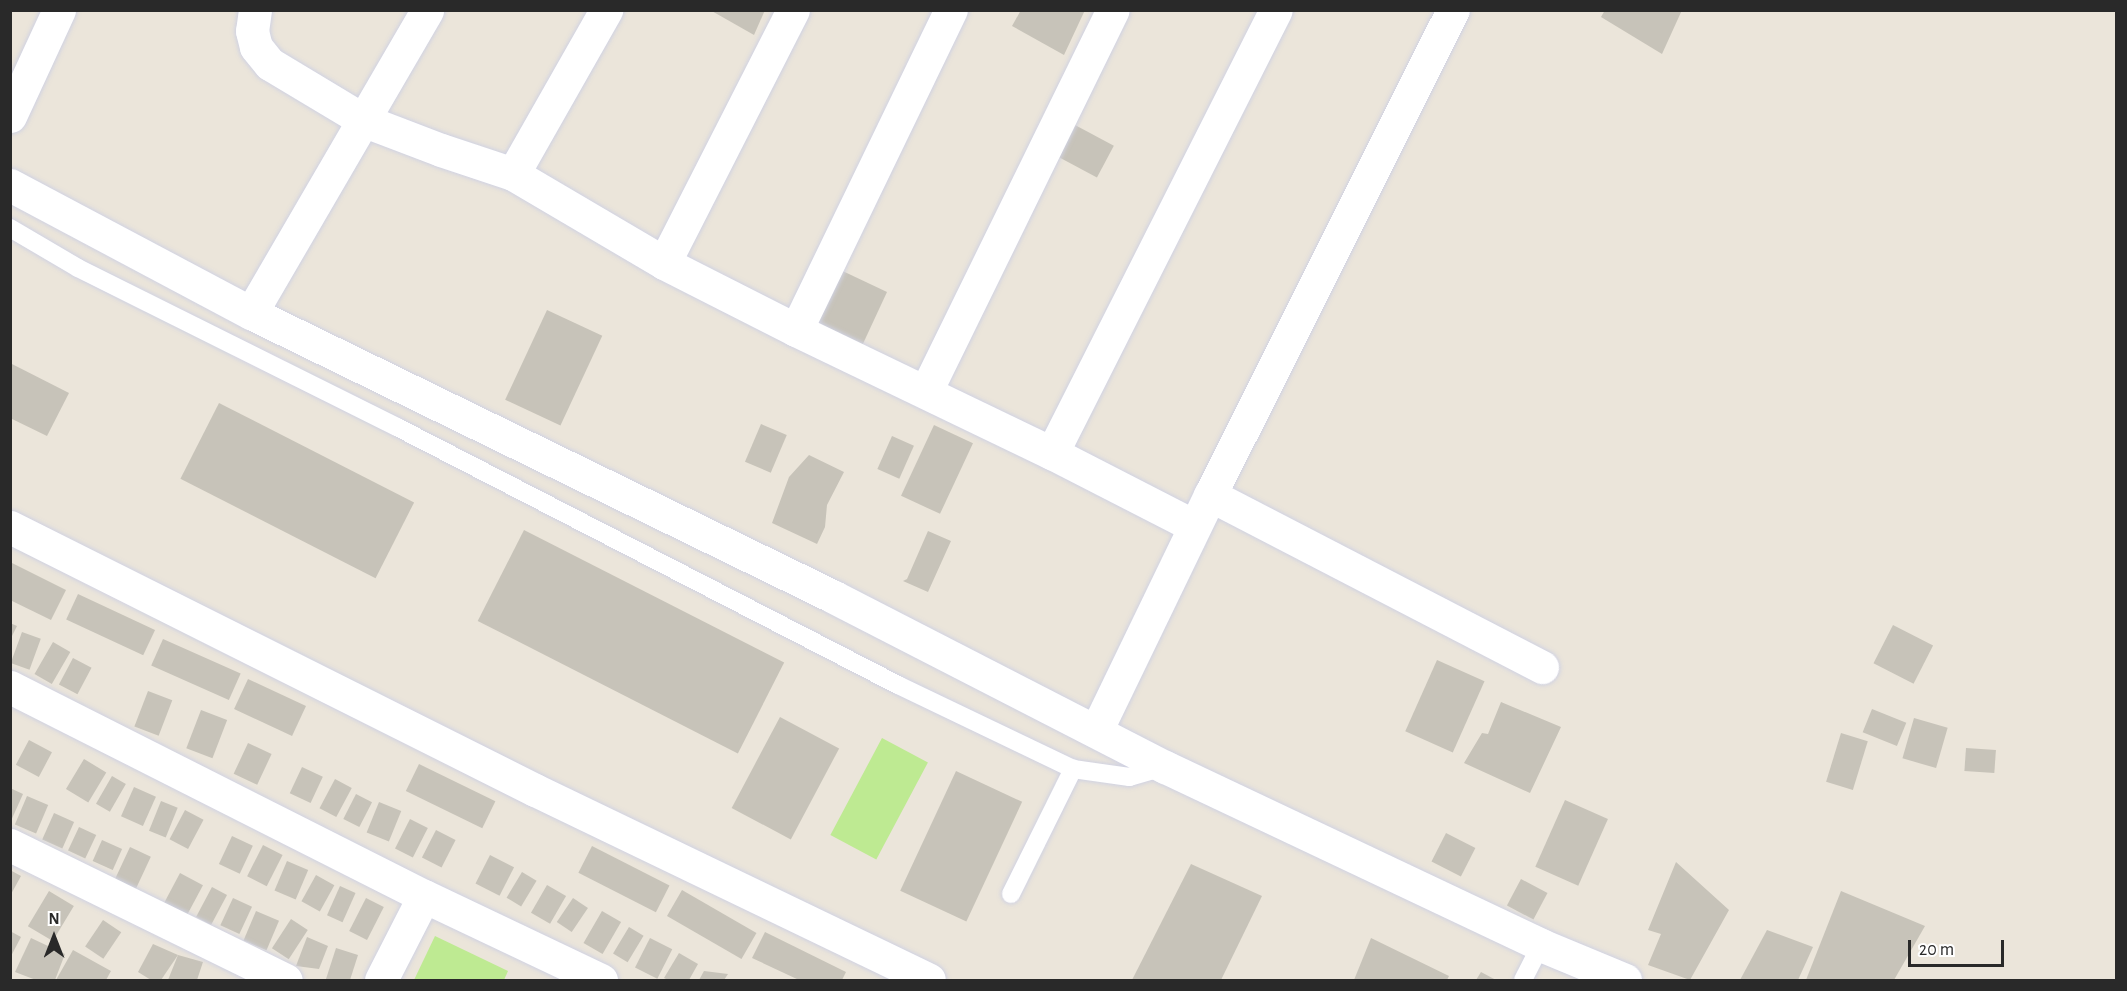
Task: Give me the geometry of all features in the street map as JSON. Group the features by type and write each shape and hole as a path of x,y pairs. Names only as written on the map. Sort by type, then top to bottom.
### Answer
{"street":[{"path":"10,116 59,10"},
{"path":"255,10 252,31 256,47 270,63 365,121 513,174 664,263 796,330 1052,453 1194,526"},
{"path":"251,314 365,121 427,10"},
{"path":"513,174 606,10"},
{"path":"664,263 793,10"},
{"path":"796,330 951,10"},
{"path":"926,391 1113,10"},
{"path":"1052,453 1276,10"},
{"path":"1096,731 1194,526 1453,10"},
{"path":"10,185 251,314 834,597 1165,767 1541,945 1625,981"},
{"path":"1210,495 1542,667"},
{"path":"10,527 535,790 929,981"},
{"path":"10,687 424,896 601,981"},
{"path":"10,845 286,981"},
{"path":"381,981 424,896"}],"lane":[{"path":"10,228 78,268 408,432 898,685 1073,769 1129,777 1165,767"},
{"path":"1011,894 1073,769"},
{"path":"1523,981 1541,945"}],"green space":[{"path":"882,738 928,762 876,860 830,835"},
{"path":"435,936 508,971 504,980 414,980"}],"building":[{"path":"710,10 765,10 754,35"},
{"path":"1021,10 1085,10 1064,55 1012,26"},
{"path":"1605,10 1682,10 1662,54 1601,17"},
{"path":"1075,125 1114,146 1097,177 1058,157"},
{"path":"832,266 887,292 861,348 808,331"},
{"path":"547,310 602,336 560,426 505,400"},
{"path":"10,363 69,393 47,436 10,418"},
{"path":"219,403 414,502 376,578 180,479"},
{"path":"761,424 787,435 771,473 745,462"},
{"path":"934,425 973,443 940,514 901,496"},
{"path":"892,436 914,446 899,479 877,469"},
{"path":"809,455 844,472 827,505 825,527 817,544 772,523 789,477"},
{"path":"524,530 784,663 738,753 478,621"},
{"path":"928,531 951,541 928,592 903,581 907,579"},
{"path":"10,562 66,590 51,620 10,600"},
{"path":"78,594 155,630 143,655 66,619"},
{"path":"10,623 17,626 10,640"},
{"path":"1893,625 1933,645 1914,684 1873,663"},
{"path":"22,632 41,639 30,670 11,663"},
{"path":"163,639 241,674 229,700 151,665"},
{"path":"53,642 70,652 52,684 34,674"},
{"path":"73,658 92,668 77,694 59,684"},
{"path":"1437,660 1485,681 1453,752 1405,731"},
{"path":"248,679 306,706 292,736 234,709"},
{"path":"148,691 172,700 159,736 134,726"},
{"path":"1501,702 1561,727 1530,793 1464,763 1482,733 1488,734"},
{"path":"1872,709 1906,723 1897,746 1863,732"},
{"path":"201,710 227,720 212,758 186,748"},
{"path":"780,717 839,748 791,839 732,808"},
{"path":"1914,718 1948,728 1936,768 1902,758"},
{"path":"1841,733 1868,741 1853,790 1826,782"},
{"path":"29,740 52,752 39,777 16,765"},
{"path":"248,743 272,754 257,785 234,774"},
{"path":"1966,748 1996,750 1994,773 1964,771"},
{"path":"84,759 106,772 88,802 66,789"},
{"path":"419,764 495,801 482,828 406,791"},
{"path":"302,767 323,777 311,803 290,793"},
{"path":"956,771 1022,802 966,921 900,891"},
{"path":"112,776 126,784 110,812 96,804"},
{"path":"335,779 352,788 336,817 320,808"},
{"path":"134,787 156,797 143,826 121,816"},
{"path":"10,788 23,794 10,823"},
{"path":"356,794 372,802 359,827 343,819"},
{"path":"27,796 48,805 36,834 15,825"},
{"path":"1565,800 1608,819 1578,886 1535,867"},
{"path":"161,801 178,808 166,837 149,831"},
{"path":"379,802 401,811 389,842 367,833"},
{"path":"185,810 204,820 188,849 170,839"},
{"path":"54,813 74,822 62,848 42,839"},
{"path":"410,819 428,828 413,857 395,848"},
{"path":"79,827 96,835 85,859 68,851"},
{"path":"436,830 456,840 442,868 422,858"},
{"path":"1446,833 1475,848 1461,876 1431,862"},
{"path":"232,836 253,846 240,874 219,864"},
{"path":"102,840 122,849 113,870 93,861"},
{"path":"263,845 283,855 267,886 247,876"},
{"path":"592,846 670,885 656,912 578,873"},
{"path":"130,847 151,857 135,890 114,881"},
{"path":"490,855 514,867 500,896 475,884"},
{"path":"287,861 308,870 296,899 274,890"},
{"path":"1676,862 1729,910 1690,980 1648,965 1661,934 1648,930"},
{"path":"1191,864 1262,896 1221,980 1132,980"},
{"path":"10,870 21,876 10,896"},
{"path":"522,872 537,881 521,906 507,898"},
{"path":"180,873 203,885 187,916 164,904"},
{"path":"316,875 334,885 320,911 301,901"},
{"path":"1521,879 1547,893 1533,920 1507,905"},
{"path":"547,885 566,896 550,924 531,913"},
{"path":"340,886 356,893 343,922 327,915"},
{"path":"212,887 227,895 211,925 196,917"},
{"path":"682,890 756,933 741,959 667,916"},
{"path":"49,891 74,906 53,941 28,926"},
{"path":"1841,891 1925,926 1894,980 1806,980"},
{"path":"233,898 252,907 239,934 220,925"},
{"path":"366,898 384,907 367,940 349,931"},
{"path":"573,898 588,908 572,932 557,922"},
{"path":"256,911 279,921 267,950 243,940"},
{"path":"602,911 621,922 603,954 584,943"},
{"path":"291,919 308,930 289,959 272,948"},
{"path":"103,920 121,932 103,959 85,947"},
{"path":"629,927 644,936 628,962 613,954"},
{"path":"1767,930 1813,947 1798,980 1740,980"},
{"path":"10,931 21,937 10,958"},
{"path":"765,932 846,972 842,980 799,980 752,958"},
{"path":"307,937 328,946 319,969 296,966"},
{"path":"31,938 65,954 55,980 36,980 15,972"},
{"path":"650,938 672,949 657,979 635,967"},
{"path":"1371,938 1449,976 1447,980 1354,980"},
{"path":"153,944 178,955 161,980 151,980 138,972"},
{"path":"336,948 358,955 350,980 326,979"},
{"path":"73,950 111,971 106,980 56,980"},
{"path":"679,953 698,964 689,980 664,978"},
{"path":"178,955 203,962 197,980 168,980"},
{"path":"704,971 728,974 724,980 699,980"},
{"path":"1481,972 1496,980 1476,980"}]}
